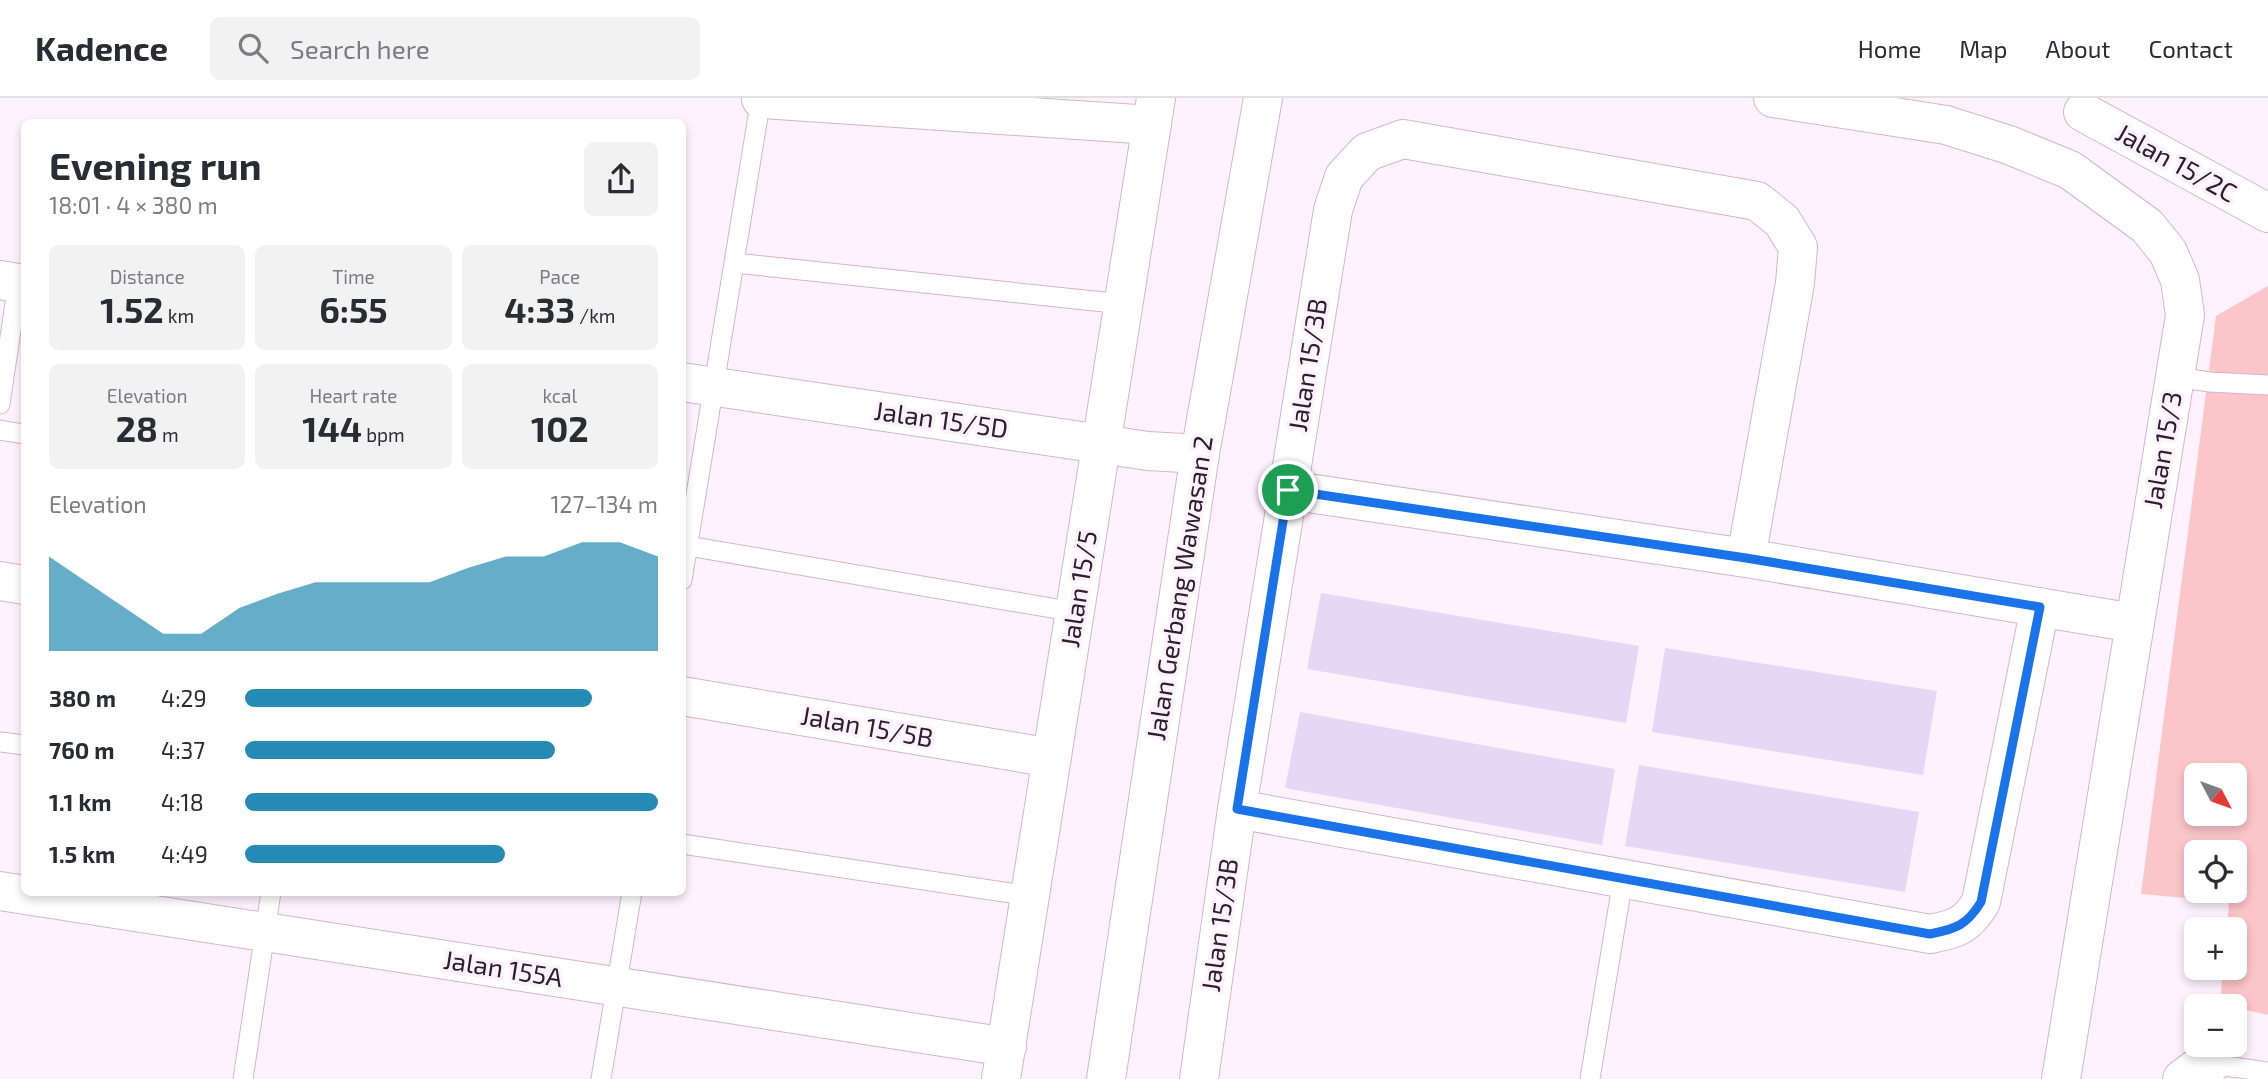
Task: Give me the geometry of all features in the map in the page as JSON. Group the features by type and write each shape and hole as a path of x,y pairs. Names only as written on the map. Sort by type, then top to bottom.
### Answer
{"street":[{"path":"761,98 1154,111"},
{"name":"Jalan Gerbang Wawasan 2","path":"1106,1079 1200,454 1263,98"},
{"name":"Jalan 15/3","path":"1773,98 1946,125 2009,145 2070,170 2147,226 2168,252 2179,280 2185,315 2061,1079"},
{"name":"Jalan 15/2C","path":"2070,170 2085,105 2268,213"},
{"name":"Jalan 15/5","path":"1004,1063 1154,111"},
{"name":"Jalan 15/3B","path":"1199,1079 1237,809 1333,210 1344,177 1367,152 1403,139 1757,201 1782,221 1798,247 1796,283 1746,558"},
{"name":"Jalan 15/5D","path":"699,384 1148,451 1200,454"},
{"path":"1288,490 1746,558 2134,623"},
{"path":"0,581 21,584"},
{"path":"1237,809 1930,934 1962,925 1981,902 2040,607"},
{"name":"Jalan 15/5B","path":"686,696 1052,758"},
{"name":"Jalan 155A","path":"0,891 21,894"},
{"name":"Jalan 155A","path":"32,896 616,986 1004,1063"}],"lane":[{"path":"686,534 699,384 734,263 761,98"},
{"path":"734,263 1123,304"},
{"path":"0,404 14,282"},
{"path":"2175,377 2268,385"},
{"path":"0,430 21,434"},
{"path":"686,546 1075,612"},
{"path":"0,741 21,744"},
{"path":"686,845 1030,896"},
{"path":"1590,1079 1623,879"},
{"path":"243,1079 270,896"},
{"path":"601,1079 631,896"},
{"path":"2197,1072 2268,1072"}],"shaded area":[{"path":"2268,286 2268,1015 2247,1010 2247,994 2221,994 2222,980 2247,980 2247,917 2228,917 2229,903 2247,903 2247,840 2184,840 2184,898 2141,894 2216,316"}],"building":[{"path":"1321,593 1639,646 1626,723 1307,669"},
{"path":"1665,648 1937,691 1923,775 1652,732"},
{"path":"1300,712 1615,769 1602,845 1285,788"},
{"path":"1639,765 1919,812 1905,892 1625,846"}],"route":[{"path":"1288,490 1746,558 2040,607 1981,902 1962,925 1930,934 1237,809 1288,490"}]}
